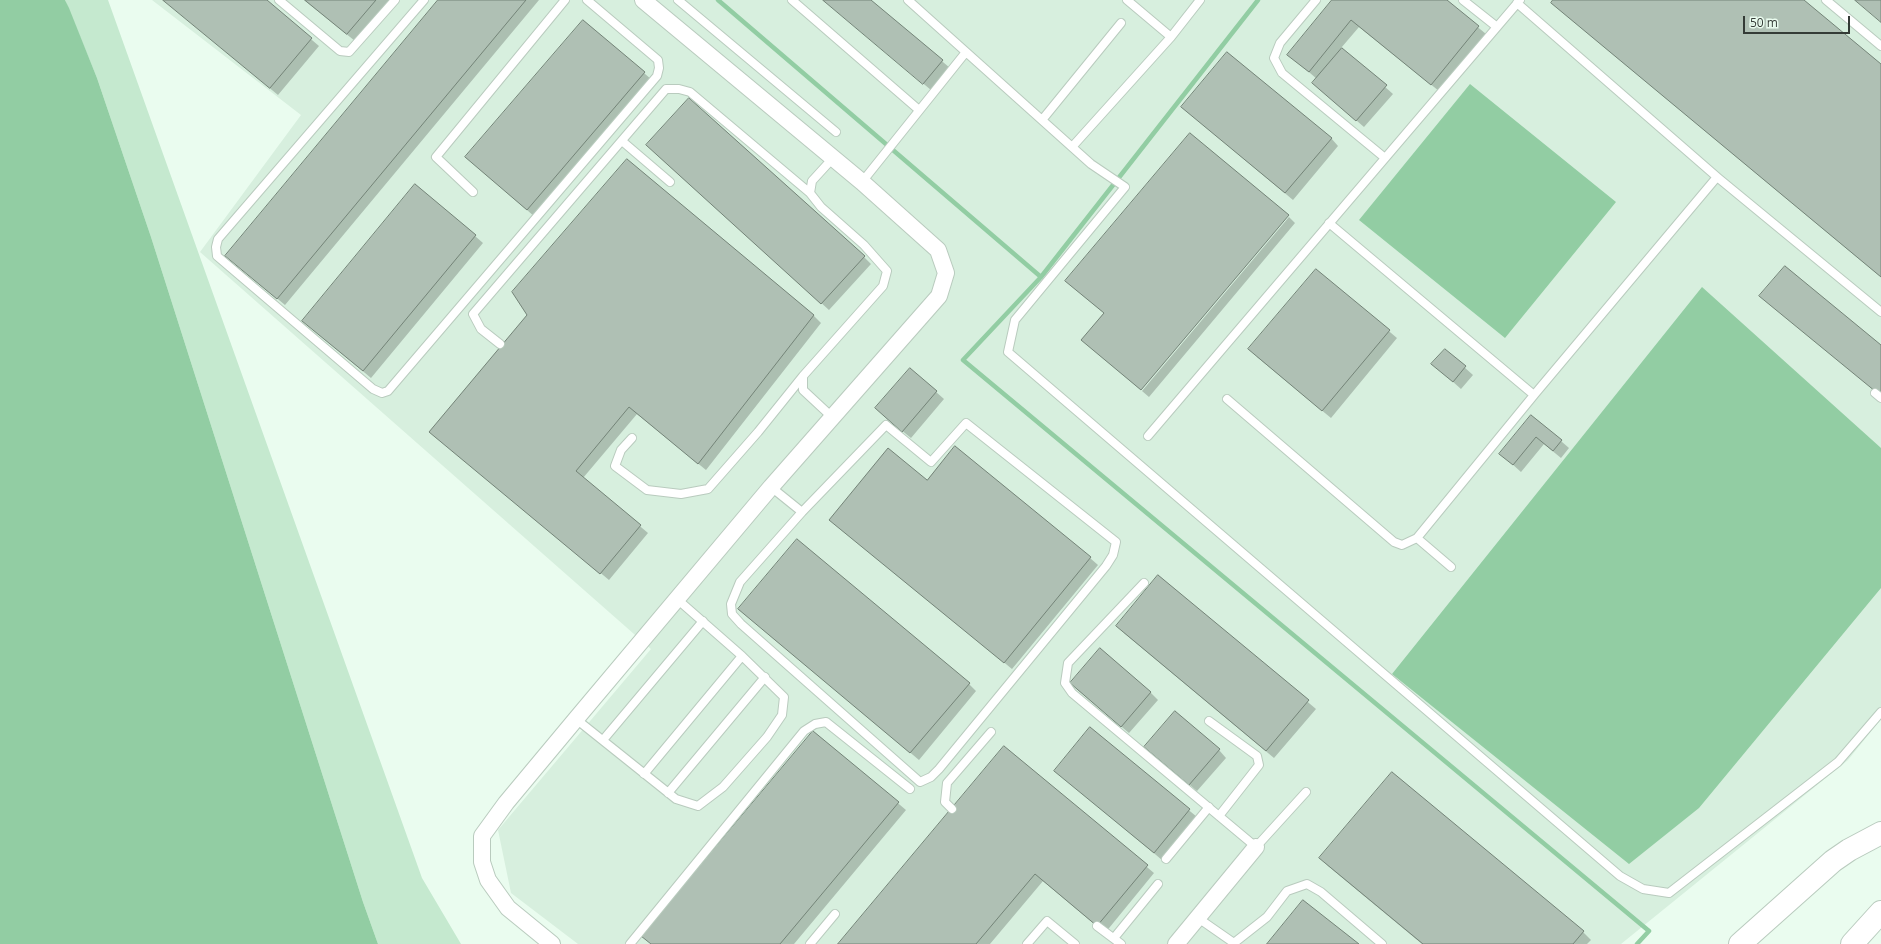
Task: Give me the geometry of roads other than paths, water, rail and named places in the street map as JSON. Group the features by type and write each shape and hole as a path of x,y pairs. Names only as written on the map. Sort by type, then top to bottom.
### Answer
{"highway":[{"path":"1740,944 1833,861 1849,850 1881,833"},
{"path":"1852,944 1881,912"}],"street":[{"path":"552,944 508,908 488,880 482,862 482,836 506,803 771,487 939,296 946,273 938,250 862,182 643,0"},
{"path":"1176,944 1256,847"}],"lane":[{"path":"279,0 340,51 349,52 395,0"},
{"path":"424,0 218,239 216,247 217,256 373,389 382,393 388,391 657,76 659,68 658,60 587,0"},
{"path":"473,192 436,157 565,0"},
{"path":"678,0 836,132"},
{"path":"792,0 919,110"},
{"path":"908,0 1091,164 1125,187 1015,320 1008,352 1620,876 1643,889 1669,893 1838,762 1881,712"},
{"path":"1128,0 1171,37"},
{"path":"1072,147 1171,37 1200,0"},
{"path":"1316,0 1280,43 1274,58 1282,73 1385,158"},
{"path":"1463,0 1497,27"},
{"path":"1826,0 1881,46"},
{"path":"1148,436 1518,2 1717,177 1881,312"},
{"path":"1042,120 1121,23"},
{"path":"862,182 875,163 966,52"},
{"path":"500,344 481,329 473,314 666,89 679,89 690,92 810,192 821,207 864,245 887,271 883,286 803,376 758,432 708,489 681,494 647,490 615,466 621,450 632,438"},
{"path":"622,141 670,182"},
{"path":"810,192 812,181 833,158"},
{"path":"1227,399 1394,542 1402,545 1417,538 1534,395 1717,177"},
{"path":"1329,223 1534,395"},
{"path":"803,376 803,390 832,418"},
{"path":"966,423 1116,542 1113,555 1106,566 939,769 930,777 920,782 741,624 732,614 731,604 740,582 802,512 886,425 931,462 966,423"},
{"path":"771,487 802,512"},
{"path":"1417,538 1450,567"},
{"path":"1144,583 1068,663 1065,683 1072,693 1256,847 1306,792"},
{"path":"576,719 676,799 698,806 723,787 767,737 782,715 784,697 765,677 677,599"},
{"path":"603,740 702,621"},
{"path":"644,774 742,656"},
{"path":"668,792 765,677"},
{"path":"630,944 804,731 815,724 826,722 910,788"},
{"path":"1209,722 1257,756 1259,765 1219,816"},
{"path":"952,808 945,802 948,783 991,732"},
{"path":"1166,859 1209,807"},
{"path":"1114,938 1158,884"},
{"path":"1198,918 1232,944 1267,917 1287,891 1307,884 1321,892 1382,944"},
{"path":"810,944 835,914"},
{"path":"1027,944 1048,921 1075,944"},
{"path":"1097,926 1121,944"}],"waterway":[{"path":"718,0 1041,277 963,360 1649,931 1637,944"},
{"path":"1041,277 1258,0"}]}
